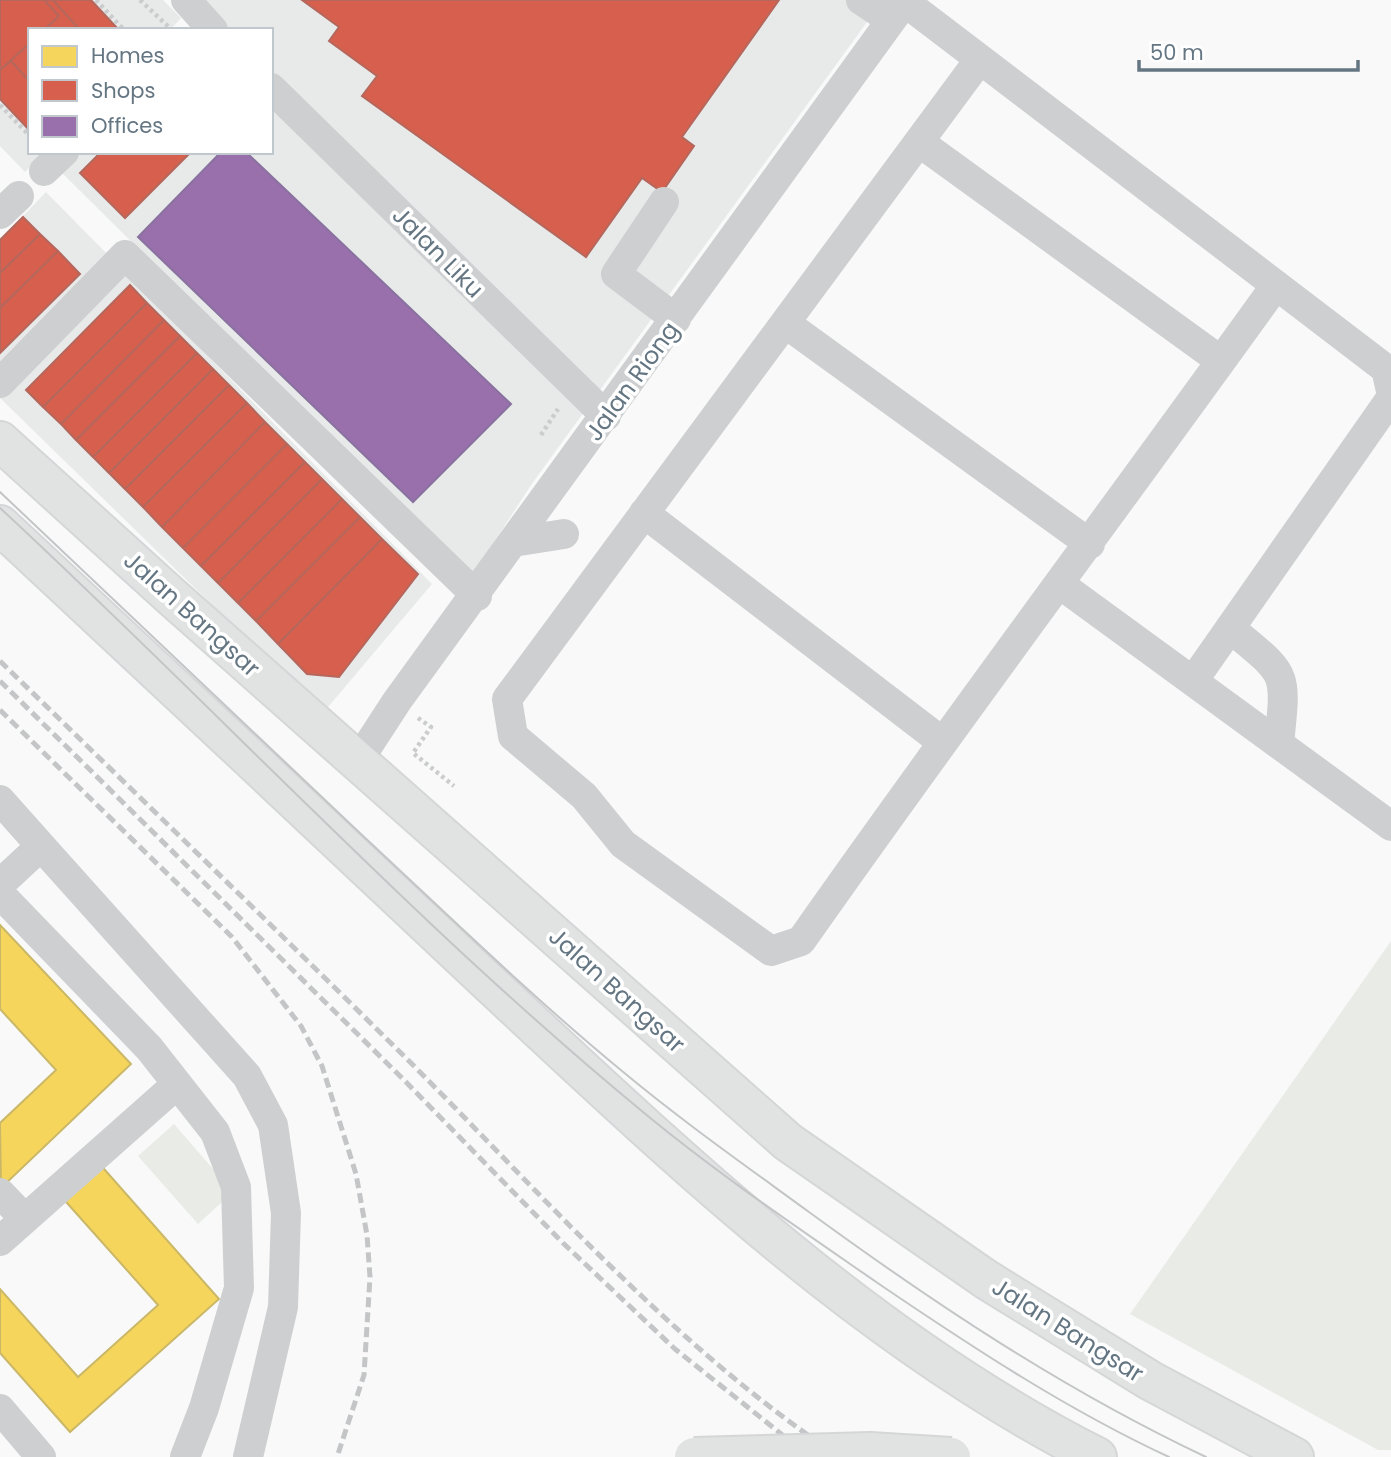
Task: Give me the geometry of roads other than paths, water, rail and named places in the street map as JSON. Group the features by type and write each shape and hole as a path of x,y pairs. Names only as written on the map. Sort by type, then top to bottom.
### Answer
{"main road":[{"name":"Jalan Bangsar","path":"0,441 788,1142 987,1280 1150,1381 1294,1457"},
{"path":"0,525 633,1117 808,1266 850,1301 982,1390 1097,1457"},
{"path":"694,1457 870,1452 951,1457"}],"street":[{"path":"186,0 211,28"},
{"path":"861,0 901,7 980,59 1385,369 1391,391"},
{"name":"Jalan Riong","path":"358,761 397,701 477,596 513,542 901,7"},
{"path":"980,59 507,699 513,736 584,796 623,844 771,951 801,941 941,741 1061,585 1276,285"},
{"name":"Jalan Liku","path":"273,90 606,416"},
{"path":"919,142 1221,361"},
{"path":"664,202 616,274 676,319"},
{"path":"0,383 125,255 477,596"},
{"path":"785,323 1090,544"},
{"path":"1193,681 1391,398"},
{"path":"644,513 941,741"},
{"path":"513,542 564,534"},
{"path":"1061,585 1391,826"},
{"path":"1230,628 1276,667 1283,683 1279,744"},
{"path":"0,800 247,1076 273,1125 286,1213 283,1307 248,1457"},
{"path":"0,884 41,846"},
{"path":"0,894 149,1048 215,1132 236,1187 239,1288 204,1408 184,1457"},
{"path":"0,1241 176,1085"},
{"path":"0,1194 25,1219"},
{"path":"0,1409 41,1457"}],"tram line":[{"path":"0,492 490,955 645,1090 904,1280 1051,1374 1206,1457"},
{"path":"0,508 396,891 559,1041 643,1112 761,1202 952,1333 1058,1399 1169,1457"}],"railway":[{"path":"0,661 412,1064 616,1272 724,1370 840,1457"},
{"path":"0,681 401,1077 563,1243 675,1349 810,1457"},
{"path":"0,710 232,937 301,1026 322,1066 356,1174 367,1235 370,1277 364,1375 337,1457"}]}
